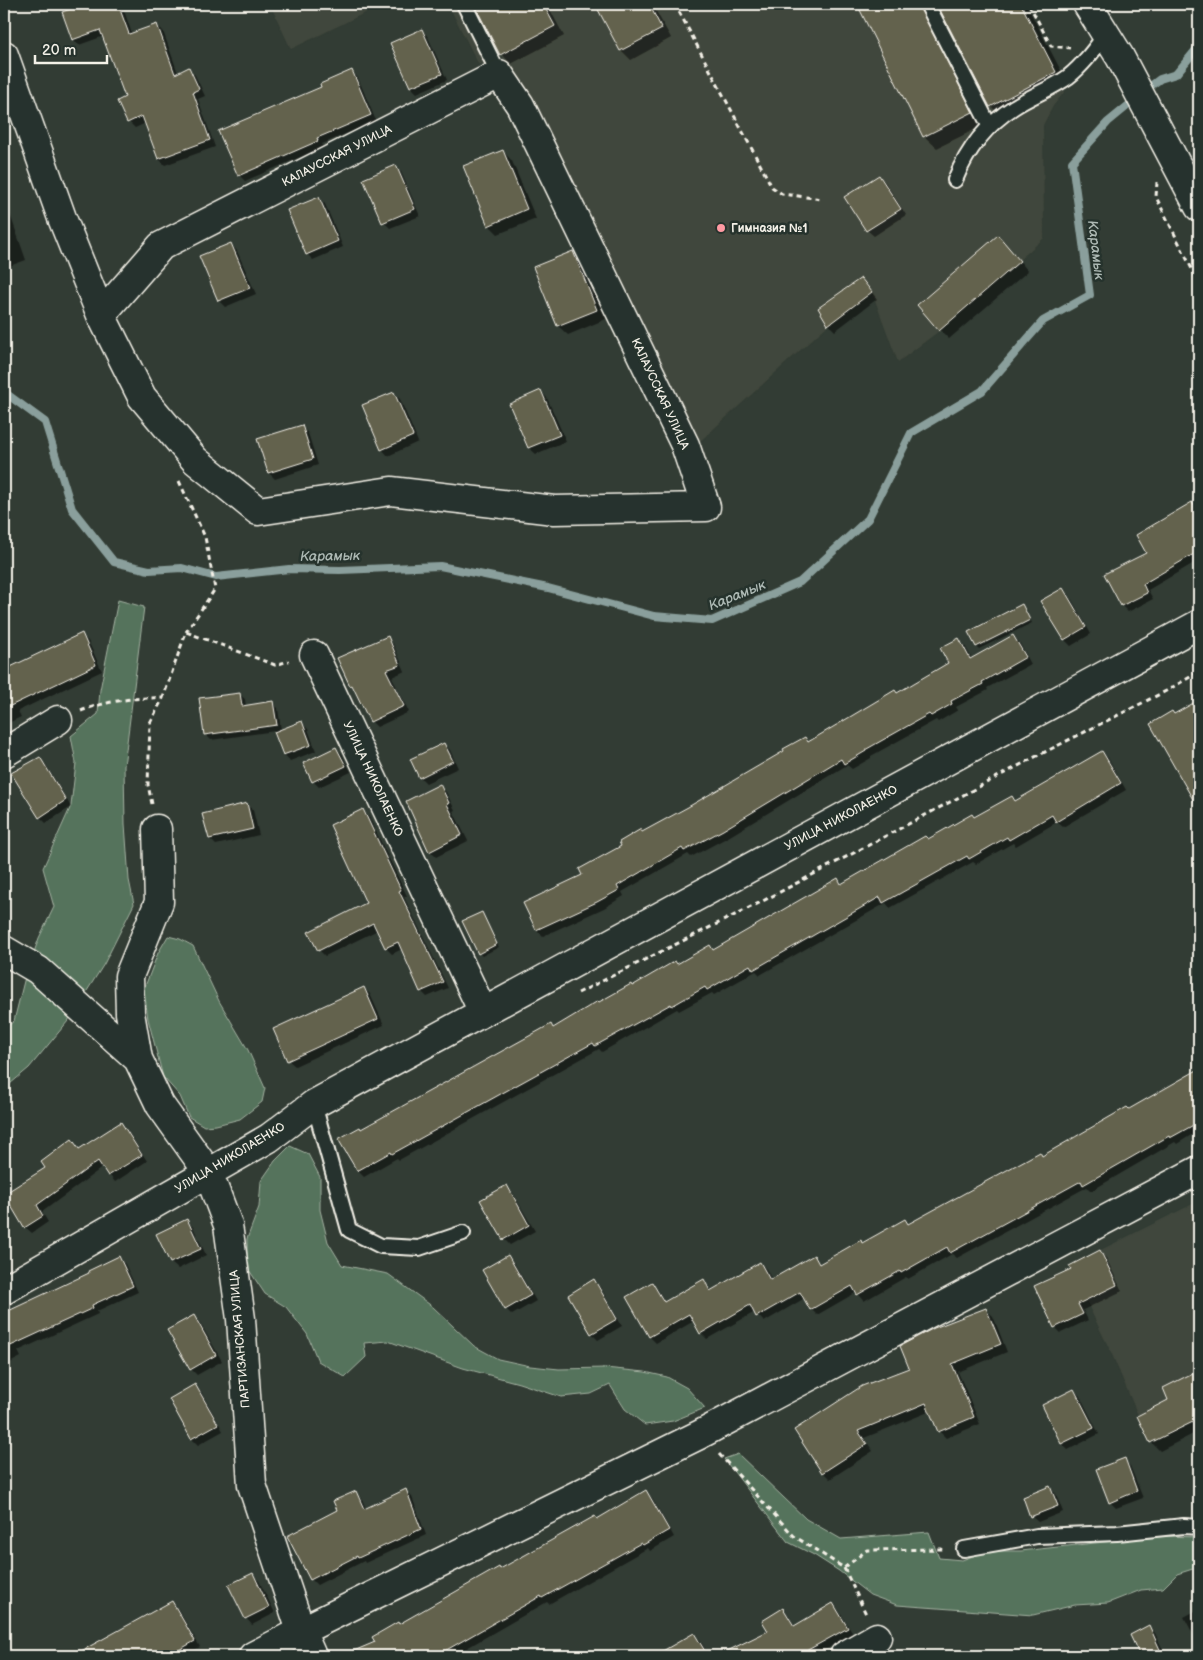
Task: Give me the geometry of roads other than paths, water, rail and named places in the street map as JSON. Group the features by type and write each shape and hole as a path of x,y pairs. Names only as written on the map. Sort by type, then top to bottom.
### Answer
{"street":[{"path":"1087,4 1164,165 1199,207"},
{"name":"КАЛАУССКАЯ УЛИЦА","path":"4,55 62,218 102,315 142,397 195,460 258,512 391,492 554,510 706,507 686,444 520,104 499,74 161,246 102,315"},
{"name":"УЛИЦА НИКОЛАЕНКО","path":"4,1290 269,1138 314,1104 1199,624"},
{"name":"УЛИЦА НИКОЛАЕНКО","path":"314,655 483,1012"},
{"path":"4,753 58,720"},
{"path":"138,1060 130,1013 129,976 158,902 157,829"},
{"name":"ПАРТИЗАНСКАЯ УЛИЦА","path":"4,950 38,970 138,1060 160,1104 208,1172 228,1225 238,1300 252,1485 301,1631 312,1656"},
{"path":"254,1656 699,1435 1199,1170"},
{"path":"844,1656 877,1637"}],"lane":[{"path":"464,4 499,74"},
{"path":"927,4 989,126"},
{"path":"955,180 962,163 989,126 1014,106 1066,78 1107,47"},
{"path":"314,1104 349,1230 381,1246 419,1248 463,1233"},
{"path":"964,1549 1037,1536 1117,1533 1184,1526 1199,1528"}],"waterway":[{"name":"Карамык","path":"1144,91 1160,79 1176,74 1199,46"},
{"name":"Карамык","path":"4,392 45,422 72,509 114,562 149,570 182,568 216,577 289,569 340,570 440,566 548,588 654,616 712,621 800,582 868,519 911,433 982,391 1043,321 1090,295 1072,162 1108,122 1136,99"}],"place":[{"name":"Гимназия №1","path":"721,228"}]}
